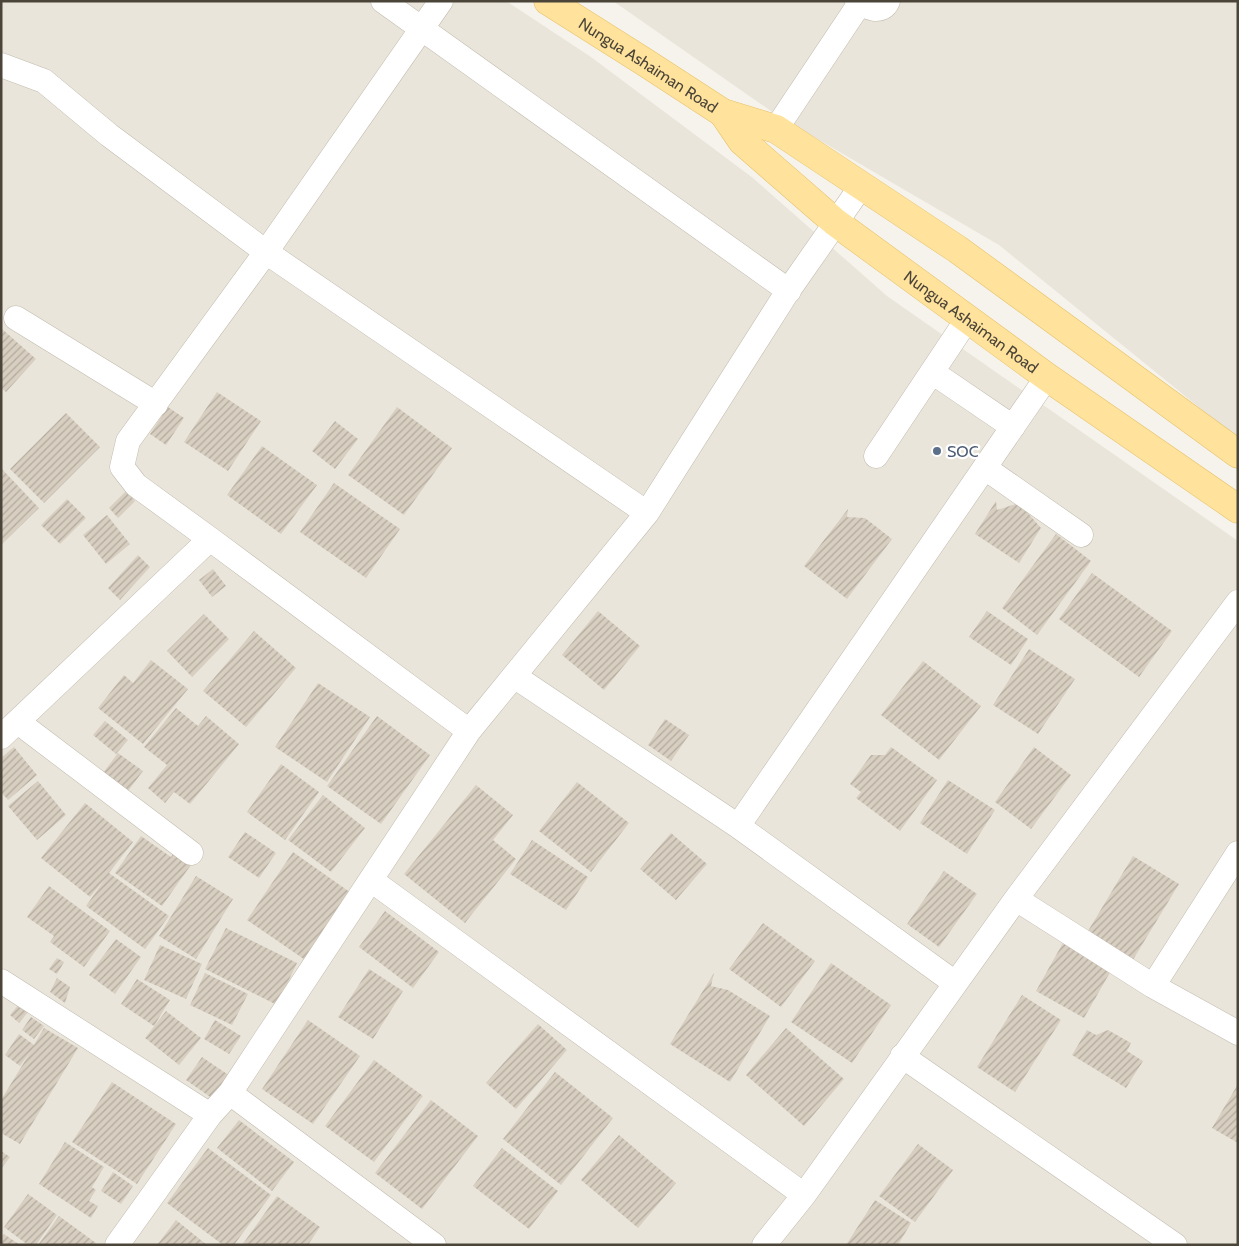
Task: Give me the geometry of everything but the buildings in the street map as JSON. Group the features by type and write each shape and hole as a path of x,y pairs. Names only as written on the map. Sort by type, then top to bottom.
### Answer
{"main road":[{"name":"Nungua Ashaiman Road","path":"548,1 723,113 776,128 957,249 1238,454"},
{"name":"Nungua Ashaiman Road","path":"723,113 742,141 835,222 1047,377 1238,509"}],"street":[{"path":"383,1 789,291"},
{"path":"441,1 266,252 128,441 122,467 136,485 469,731"},
{"path":"776,128 859,2 868,8 878,10 886,6 888,1"},
{"path":"1,65 44,81 109,135 266,252 647,513"},
{"path":"117,1245 210,1115 230,1093 469,731 647,513 786,294 862,185"},
{"path":"16,318 156,404"},
{"path":"876,456 968,318"},
{"path":"932,372 1013,427"},
{"path":"738,826 1047,377"},
{"path":"985,468 1081,535"},
{"path":"191,853 10,730 210,539"},
{"path":"764,1245 804,1194 1016,899 1238,602"},
{"path":"514,676 738,826 955,984"},
{"path":"1153,986 1238,853"},
{"path":"371,880 804,1194"},
{"path":"1016,899 1153,986 1238,1033"},
{"path":"1,981 210,1115"},
{"path":"902,1056 1175,1245"},
{"path":"230,1093 434,1245"}],"shaded area":[{"path":"1,1 506,1 591,57 753,178 887,296 1238,541 1238,1245 1,1245"},
{"path":"613,1 1238,1 1238,439 999,245 778,116"}],"place":[{"name":"SOC","path":"937,451"}]}
